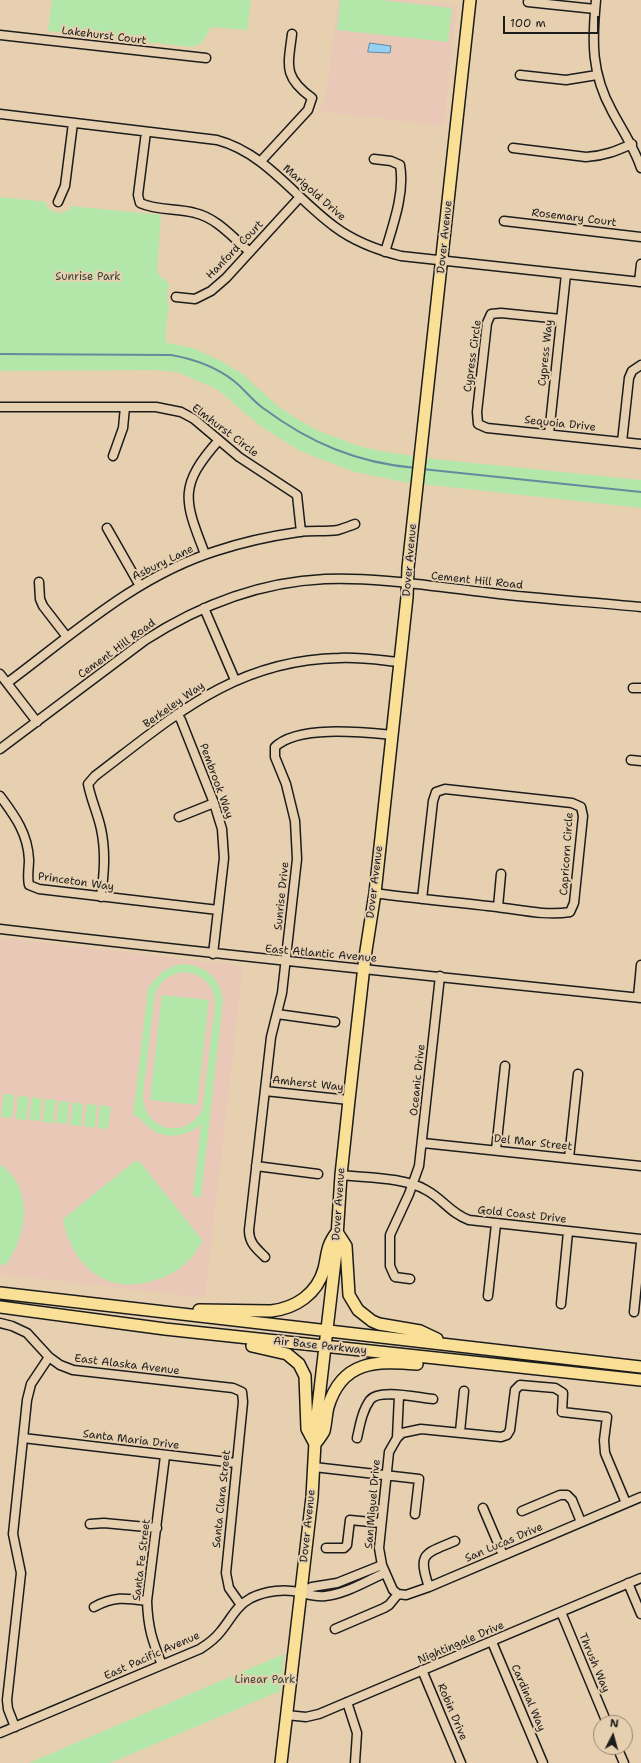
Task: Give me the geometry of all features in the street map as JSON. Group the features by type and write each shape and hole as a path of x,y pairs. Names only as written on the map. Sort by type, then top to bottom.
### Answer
{"main road":[{"name":"Dover Avenue","path":"281,1763 314,1467 349,1100 364,968 375,893 419,468 470,0"},
{"path":"167,1312 206,1309 272,1311 298,1303 318,1284 324,1268 328,1244 337,1232 346,1246 350,1295 358,1310 372,1321 420,1332 449,1344"},
{"name":"Air Base Parkway","path":"0,1293 641,1366"},
{"name":"Air Base Parkway","path":"0,1307 209,1334 641,1380"},
{"path":"209,1334 226,1340 279,1351 287,1354 296,1361 305,1376 307,1429 315,1444 324,1432 328,1408 334,1392 341,1381 353,1371 366,1364 382,1362 422,1364 464,1361"}],"street":[{"path":"596,0 592,35 597,75 606,99 632,144 641,168"},
{"path":"528,2 595,10"},
{"path":"261,161 308,110 312,98 295,84 290,74 289,63 292,34"},
{"name":"Lakehurst Court","path":"0,35 206,58"},
{"path":"520,75 566,80 597,75"},
{"name":"Marigold Drive","path":"0,114 217,140 242,148 261,161 325,220 347,236 385,252 442,260 640,282"},
{"path":"58,202 65,186 74,123"},
{"path":"146,132 138,195 140,203 150,207 195,213 207,217 217,223 250,252"},
{"path":"513,148 586,157 610,154 632,144"},
{"path":"374,159 391,161 400,165 402,174 398,202 385,252"},
{"name":"Hanford Court","path":"176,297 195,299 207,294 226,278 300,197"},
{"name":"Rosemary Court","path":"504,221 641,237"},
{"path":"640,282 641,264"},
{"name":"Cypress Way","path":"549,434 566,274"},
{"name":"Cypress Circle","path":"478,424 477,412 487,323 491,314 501,313 561,319"},
{"path":"622,442 629,378 632,371 641,365"},
{"name":"Elmhurst Circle","path":"0,407 156,407 181,412 194,419 239,457 297,495 301,532"},
{"path":"112,456 123,428 125,408"},
{"name":"Sequoia Drive","path":"478,424 487,428 641,444"},
{"path":"206,554 191,515 188,491 195,470 219,440"},
{"name":"Asbury Lane","path":"7,683 67,637 140,586 176,567 206,554 257,539 301,532 338,530 355,524"},
{"path":"107,528 140,586"},
{"name":"Cement Hill Road","path":"0,749 144,641 180,619 226,599 262,589 302,581 358,579 549,600 641,607"},
{"path":"39,582 40,599 43,606 67,637"},
{"path":"204,608 235,680"},
{"name":"Berkeley Way","path":"101,897 104,847 97,812 88,784 95,776 195,701 235,680 275,666 319,659 363,658 400,662"},
{"path":"0,674 36,722"},
{"name":"Pembrook Way","path":"177,714 181,720 219,816 224,842 224,858 213,954"},
{"name":"Sunrise Drive","path":"265,1257 252,1244 249,1237 271,1036 277,1014 286,961 298,840 291,801 275,757 275,747 281,741 327,732 360,732 392,735"},
{"path":"631,760 641,761"},
{"name":"Capricorn Circle","path":"375,893 422,899 559,914 570,912 574,903 583,816 581,807 572,803 445,789 436,792 433,800 422,899"},
{"name":"Princeton Way","path":"0,796 19,822 25,835 29,861 27,876 29,885 39,890 218,910"},
{"path":"179,817 214,803"},
{"path":"498,907 501,874"},
{"name":"East Atlantic Avenue","path":"0,929 213,954 364,968 639,998"},
{"path":"639,998 641,964"},
{"name":"Oceanic Drive","path":"410,1279 395,1277 391,1271 389,1247 394,1224 413,1185 419,1166 423,1143 440,976"},
{"path":"277,1014 334,1022"},
{"path":"496,1150 505,1066"},
{"path":"569,1158 578,1074"},
{"name":"Amherst Way","path":"265,1091 349,1100"},
{"name":"Del Mar Street","path":"423,1143 641,1166"},
{"path":"256,1166 318,1174"},
{"name":"Gold Coast Drive","path":"341,1175 413,1185 435,1195 450,1210 460,1217 469,1220 641,1239"},
{"path":"488,1296 496,1224"},
{"path":"561,1304 568,1232"},
{"path":"634,1312 641,1243"},
{"name":"East Alaska Avenue","path":"0,1323 12,1326 27,1333 49,1357 60,1366 73,1370 233,1388 242,1392"},
{"path":"15,1727 8,1709 7,1700 21,1573 13,1534 31,1384 49,1357"},
{"path":"397,1438 402,1433 421,1429 501,1436 507,1435 510,1430 515,1390 520,1385 555,1388 563,1393 562,1412 607,1417 604,1440 605,1453 626,1503"},
{"path":"460,1432 464,1391"},
{"name":"Santa Clara Street","path":"241,1605 229,1588 226,1573 236,1463 244,1402 242,1392"},
{"path":"357,1438 364,1413 371,1400 376,1395 385,1394 433,1399"},
{"path":"397,1438 399,1396"},
{"name":"Santa Maria Drive","path":"24,1438 165,1456 236,1463"},
{"name":"San Miguel Drive","path":"385,1573 379,1548 381,1523 389,1452 397,1438"},
{"name":"Santa Fe Street","path":"162,1665 151,1638 148,1623 147,1601 165,1456"},
{"path":"314,1467 419,1479 415,1514"},
{"path":"522,1510 560,1495 567,1495 572,1500 581,1522"},
{"name":"San Lucas Drive","path":"398,1594 406,1595 429,1587 641,1497"},
{"path":"483,1508 503,1555"},
{"path":"326,1548 344,1548 347,1544 350,1520 381,1523"},
{"path":"90,1524 104,1523 157,1528"},
{"path":"429,1587 422,1567 424,1558 428,1552 455,1541"},
{"name":"East Pacific Avenue","path":"301,1592 312,1587 337,1583 382,1565"},
{"path":"335,1629 390,1605 398,1594 393,1590 385,1573"},
{"name":"East Pacific Avenue","path":"0,1733 200,1649 212,1641 241,1605 261,1594 276,1591 301,1592 311,1596 339,1593 385,1573"},
{"name":"Nightingale Drive","path":"286,1715 311,1716 492,1642 641,1578"},
{"path":"628,1583 641,1614"},
{"path":"94,1607 107,1600 123,1598 147,1601"},
{"name":"Thrush Way","path":"561,1612 604,1715"},
{"name":"Cardinal Way","path":"492,1642 543,1763"},
{"name":"Robin Drive","path":"422,1670 462,1763"},
{"path":"347,1702 357,1733 355,1763"}],"shaded area":[{"path":"338,0 404,0 457,6 444,126 318,111 322,106 327,91"},
{"path":"0,938 1,941 3,938 243,966 205,1298 0,1274"}],"green space":[{"path":"52,0 251,0 247,30 211,27 202,43 191,47 48,31"},
{"path":"340,0 381,0 452,8 448,42 337,30"},
{"name":"Sunrise Park","path":"0,197 46,202 47,207 58,213 67,211 71,206 161,215 157,273 170,285 167,290 169,307 166,325 166,343 193,348 219,360 241,373 279,407 319,431 359,446 380,451 434,459 641,480 641,508 404,482 355,472 300,451 259,425 217,389 177,372 153,370 0,371"},
{"path":"183,964 205,970 215,980 222,993 223,1001 201,1197 193,1196 201,1125 181,1135 174,1136 160,1134 147,1126 136,1116 133,1116 148,988 161,973 171,967","holes":["183,972 197,975 207,982 211,987 215,999 202,1111 194,1120 185,1126 175,1128 165,1127 156,1123 149,1116 145,1106 143,1094 155,994 160,985 170,976"]},
{"path":"162,995 209,1000 197,1105 150,1100"},
{"path":"4,1094 14,1095 12,1118 1,1117"},
{"path":"18,1096 29,1097 26,1120 16,1119"},
{"path":"32,1097 42,1099 40,1121 29,1120"},
{"path":"45,1099 56,1100 53,1123 43,1122"},
{"path":"59,1101 69,1102 67,1124 56,1123"},
{"path":"73,1102 83,1104 81,1126 70,1125"},
{"path":"87,1104 97,1105 95,1128 84,1126"},
{"path":"100,1105 111,1107 108,1129 98,1128"},
{"path":"135,1161 140,1162 203,1241 188,1261 171,1274 149,1282 132,1285 103,1279 91,1271 81,1261 73,1249 67,1235 63,1219"},
{"path":"0,1164 11,1174 19,1186 23,1199 24,1213 23,1226 19,1240 6,1265 0,1264"},
{"name":"Linear Park","path":"284,1654 280,1691 110,1763 29,1763"}],"water":[{"path":"370,43 391,46 390,53 368,52"}],"waterway":[{"path":"0,354 171,355 188,359 212,367 227,376 238,384 255,402 263,408 298,431 317,441 354,456 394,465 416,468"},
{"path":"422,469 641,492"}]}
